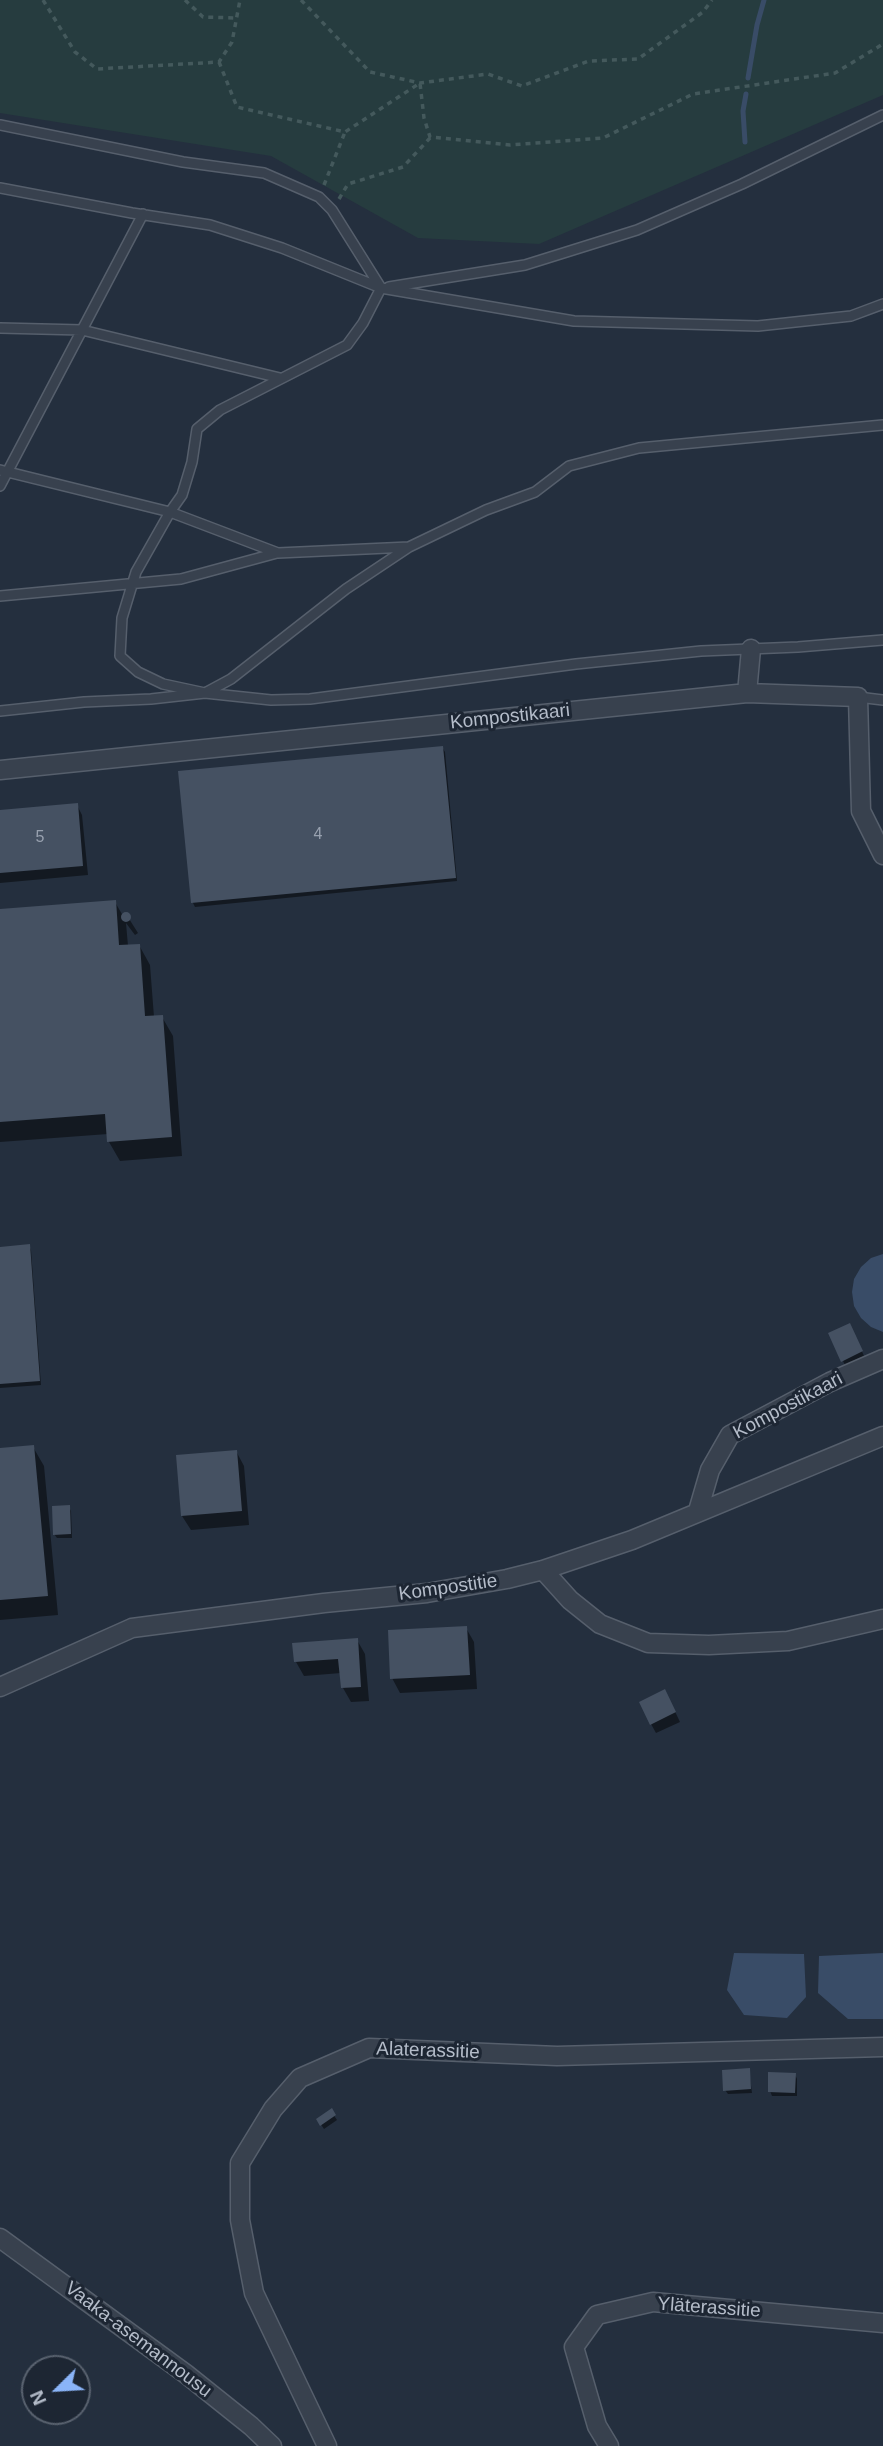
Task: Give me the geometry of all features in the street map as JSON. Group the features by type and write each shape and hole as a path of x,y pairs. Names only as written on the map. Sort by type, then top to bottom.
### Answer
{"street":[{"path":"747,693 751,649"},
{"name":"Kompostikaari","path":"0,770 747,693 858,697"},
{"path":"858,697 861,811 883,855"},
{"name":"Kompostikaari","path":"698,1511 709,1470 730,1435 830,1382 883,1359"},
{"name":"Kompostitie","path":"0,1687 132,1628 324,1603 427,1593 543,1570 632,1540 883,1436"},
{"path":"543,1570 570,1600 600,1624 648,1643 709,1645 788,1641 883,1619"},
{"name":"Alaterassitie","path":"327,2446 254,2293 240,2220 240,2163 273,2109 300,2078 369,2048 557,2056 883,2047"},
{"name":"Vaaka-asemannousu","path":"0,2238 186,2374 272,2446"},
{"name":"Yläterassitie","path":"608,2446 597,2426 574,2347 597,2315 653,2302 883,2323"}],"lane":[{"path":"381,288 525,265 637,230 742,184 883,115"},
{"path":"0,125 183,162 264,173 319,197 332,210 381,288"},
{"path":"0,188 210,225 282,248 381,288 574,321 758,326 851,316 883,304"},
{"path":"0,486 4,471 143,214"},
{"path":"381,288 363,323 347,345 220,410 197,429 192,463 182,495 136,572 122,618 120,656 138,671 163,684 205,693 271,700 310,699 576,664 701,651 883,640"},
{"path":"0,328 82,330 280,378"},
{"path":"0,711 205,693 231,679 346,589 409,547 486,510 535,492 569,466 639,448 883,425"},
{"path":"4,471 170,512 278,553"},
{"path":"0,596 132,586 181,579 278,553 409,547"},
{"path":"858,697 883,699"}],"path":[{"path":"43,0 75,52 97,69 219,62"},
{"path":"185,0 203,17 237,18"},
{"path":"219,62 232,42 240,0"},
{"path":"302,0 370,72 420,83 488,74 522,86 589,61 638,59 703,12 712,0"},
{"path":"430,137 510,145 603,138 693,94 835,73 883,44"},
{"path":"219,62 237,107 345,132"},
{"path":"319,197 345,132 420,83"},
{"path":"420,83 424,118 430,137"},
{"path":"332,210 348,184 403,167 430,137"}],"green space":[{"path":"0,0 883,0 883,95 539,244 418,238 271,156 0,113"}],"water":[{"path":"883,1254 883,1332 871,1327 861,1318 854,1306 852,1292 854,1279 861,1267 871,1258"},
{"path":"734,1953 804,1954 806,1997 787,2018 744,2015 727,1990"},
{"path":"883,1953 883,2019 848,2019 818,1993 819,1956"}],"building":[{"path":"443,746 456,878 191,903 178,771"},
{"path":"78,803 83,866 0,873 0,810"},
{"path":"116,900 119,945 140,944 145,1016 163,1015 172,1137 107,1142 105,1114 0,1122 0,909"},
{"path":"126,912 130,913 130,921 126,922 122,921 121,917 122,913"},
{"path":"30,1244 40,1381 0,1384 0,1247"},
{"path":"850,1323 863,1351 841,1362 828,1333"},
{"path":"34,1445 48,1596 0,1600 0,1448"},
{"path":"237,1450 242,1511 181,1516 176,1455"},
{"path":"70,1505 71,1534 53,1535 52,1506"},
{"path":"467,1626 470,1675 390,1679 388,1630"},
{"path":"358,1638 361,1687 341,1688 338,1659 294,1662 292,1643"},
{"path":"665,1689 676,1712 650,1725 639,1702"},
{"path":"750,2068 751,2089 723,2091 722,2070"},
{"path":"768,2072 796,2073 795,2093 768,2092"},
{"path":"332,2108 336,2115 320,2126 316,2119"}],"waterway":[{"path":"748,78 764,0"},
{"path":"745,142 743,111 746,94"}]}
